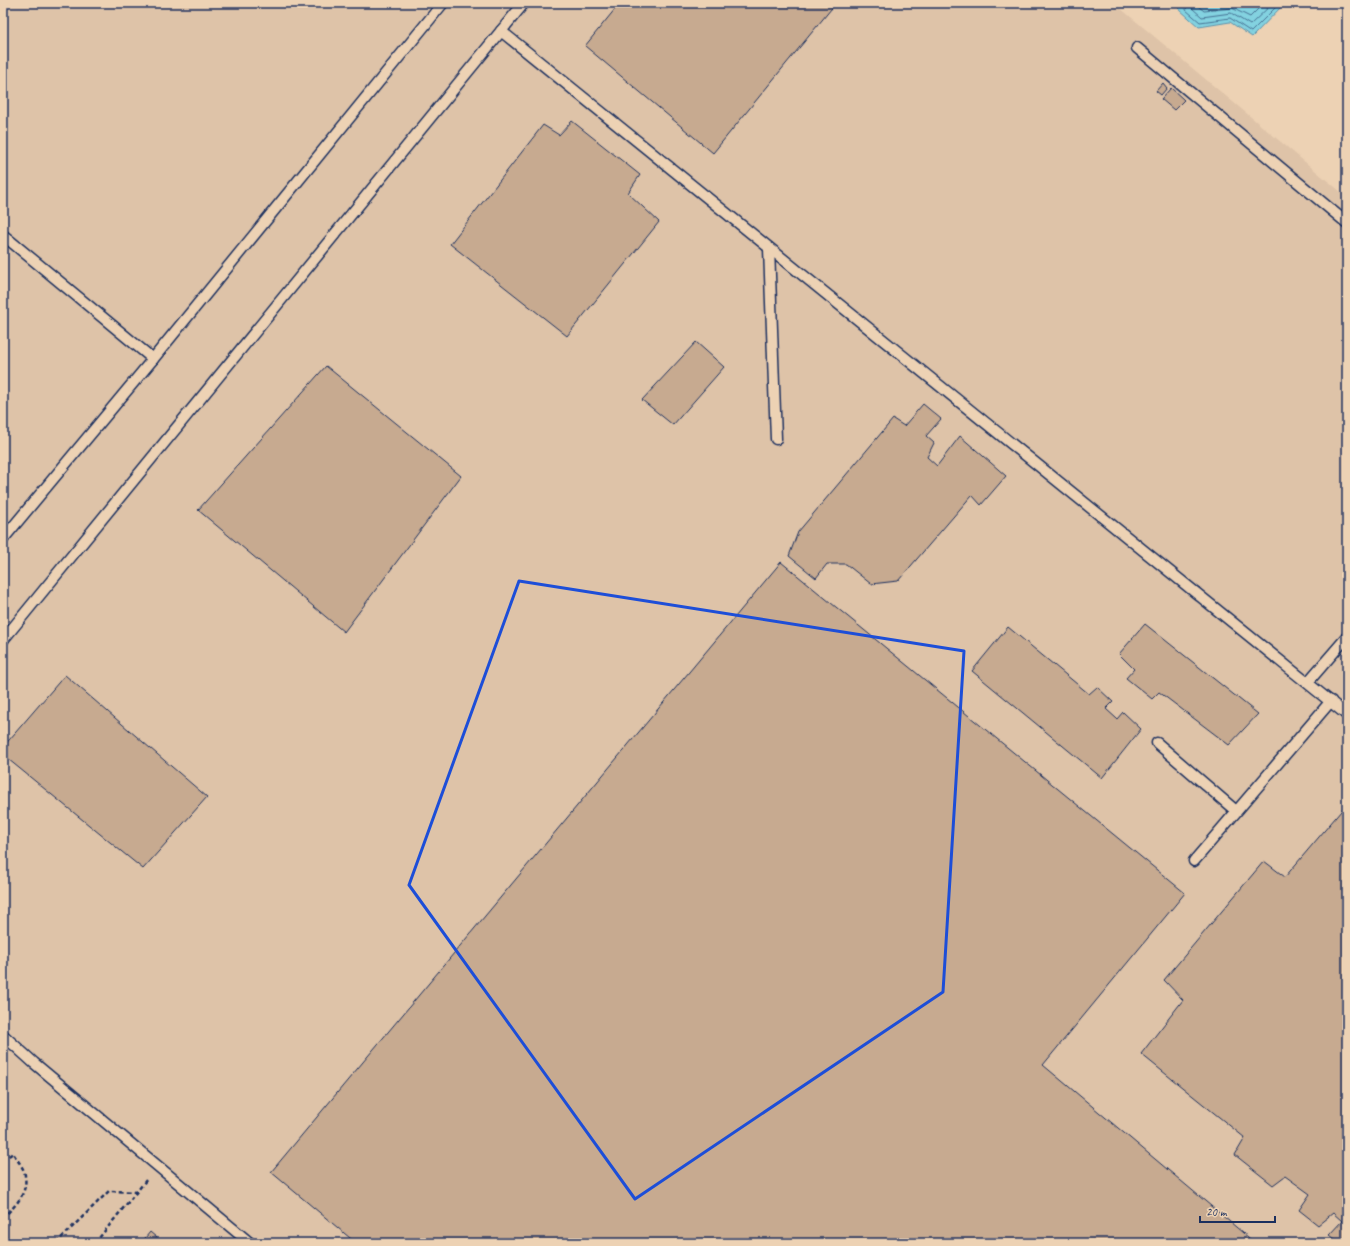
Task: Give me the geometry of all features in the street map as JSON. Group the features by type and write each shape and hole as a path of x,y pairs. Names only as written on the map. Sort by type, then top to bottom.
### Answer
{"lane":[{"path":"3,539 153,359 443,3"},
{"path":"3,640 524,3"},
{"path":"501,32 1347,715"},
{"path":"1137,48 1347,223"},
{"path":"3,235 153,359"},
{"path":"769,248 776,439"},
{"path":"1308,682 1347,637"},
{"path":"1194,861 1331,701"},
{"path":"1157,743 1236,812"},
{"path":"3,1035 34,1063 250,1243"}],"path":[{"path":"3,1160 13,1154 26,1175 24,1193 12,1210 3,1216"},
{"path":"56,1243 109,1191 137,1192 95,1243"}],"highlighted area":[{"path":"519,581 964,651 943,992 635,1199 409,885"}],"shaded area":[{"path":"3,3 1114,3 1347,197 1347,1243 3,1243"}],"water":[{"path":"1184,3 1279,3 1283,5 1252,37 1230,22 1199,27 1179,9"}],"building":[{"path":"620,3 836,3 713,153 585,46"},
{"path":"1163,83 1167,88 1161,95 1156,91"},
{"path":"1171,88 1184,100 1174,110 1161,99"},
{"path":"572,121 640,175 628,193 659,222 567,336 450,244 543,125 559,135"},
{"path":"696,342 724,367 673,425 642,400"},
{"path":"326,366 461,476 344,632 198,510"},
{"path":"923,404 941,419 926,436 934,443 927,457 937,466 960,436 1006,476 981,505 972,495 898,581 871,584 846,564 827,564 816,578 789,556 798,532 893,419 904,426"},
{"path":"781,562 1185,893 1043,1065 1255,1243 356,1243 271,1172"},
{"path":"1145,624 1258,714 1229,745 1159,692 1152,699 1126,678 1134,669 1119,654"},
{"path":"1008,627 1089,694 1097,687 1113,702 1106,709 1117,719 1123,712 1141,729 1102,778 972,671"},
{"path":"65,675 207,797 143,869 3,755 3,747"},
{"path":"1347,804 1347,1243 1339,1243 1329,1235 1342,1221 1333,1213 1318,1225 1299,1210 1310,1194 1285,1176 1273,1185 1235,1155 1245,1138 1141,1054 1183,1000 1164,980 1264,861 1285,877"},
{"path":"150,1232 163,1243 141,1243"}]}
